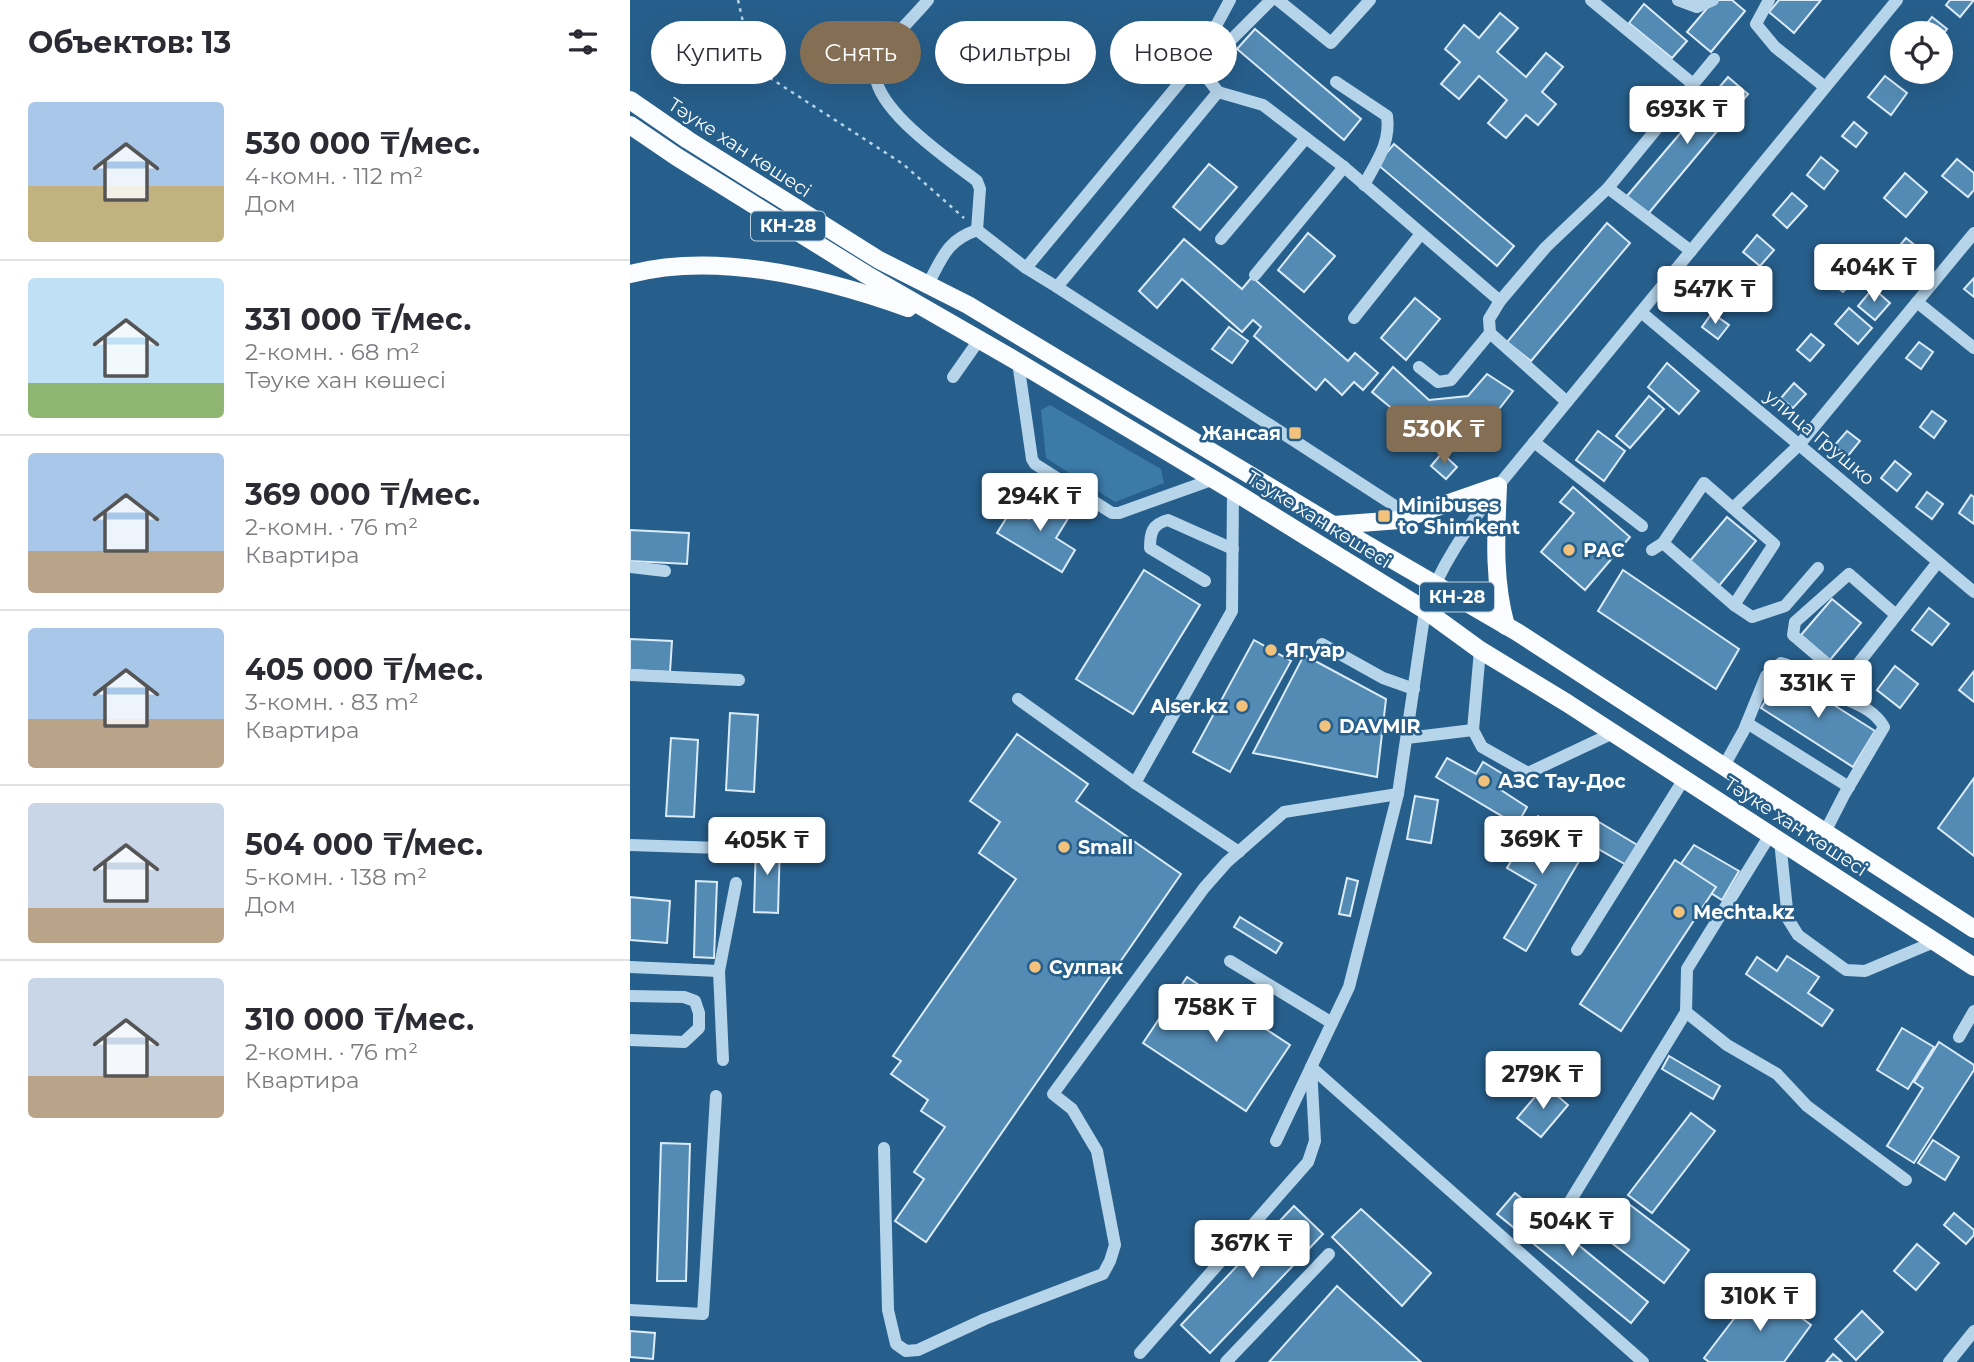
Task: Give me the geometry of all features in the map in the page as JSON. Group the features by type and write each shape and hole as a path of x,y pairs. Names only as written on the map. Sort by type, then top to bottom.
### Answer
{"main road":[{"name":"Тәуке хан көшесі","path":"631,101 879,260 968,304 1333,525 1506,626 1974,929"},
{"name":"Тәуке хан көшесі","path":"630,125 831,253 1233,491 1424,610 1480,650 1974,967"},
{"path":"630,274 681,267 737,267 802,276 859,290 948,322"},
{"path":"1333,525 1401,520 1498,486 1495,553 1499,601 1506,626"}],"street":[{"path":"928,0 877,60 876,82 885,101 908,127 977,181 980,189 977,230"},
{"path":"1220,21 1230,0"},
{"path":"1237,31 1271,0"},
{"path":"1278,0 1331,43 1370,0"},
{"path":"1591,0 1693,84"},
{"path":"1678,0 1697,7 1713,0"},
{"path":"1769,0 1756,24 1775,47 1825,87"},
{"path":"1276,1141 1349,987 1398,794 1424,610 1434,583 1451,551 1498,486 1897,0"},
{"path":"1419,367 1438,382 1451,380 1490,333 1489,319 1500,301 1546,247 1608,188 1714,59"},
{"path":"1336,82 1387,116 1387,143 1364,185"},
{"path":"1026,268 1183,84"},
{"path":"1212,84 1218,92 1263,105 1344,167 1500,301"},
{"path":"1056,287 1218,92"},
{"path":"1221,239 1306,138"},
{"path":"1255,275 1344,167"},
{"path":"1608,188 1690,251"},
{"path":"977,230 1026,268 1412,517"},
{"path":"928,284 951,244 960,236 977,230"},
{"path":"1733,508 1799,445 1974,233"},
{"path":"1354,318 1420,235"},
{"path":"1917,302 1974,348"},
{"name":"улица Грушко","path":"1641,312 1974,592"},
{"path":"1490,333 1567,402"},
{"path":"953,377 979,340"},
{"path":"1018,362 1032,459 1035,464 1112,513 1119,513 1214,480"},
{"path":"1534,442 1642,526"},
{"path":"1734,605 1774,544 1704,483 1658,546 1734,605 1752,617 1785,607 1818,568"},
{"path":"1135,783 1232,611 1233,491"},
{"path":"1205,581 1150,548 1152,529 1158,522 1168,520 1233,549"},
{"path":"1896,615 1849,573 1794,622 1793,635 1840,675 1854,669 1938,562"},
{"path":"630,567 665,570"},
{"path":"1322,644 1383,678 1414,689"},
{"path":"1480,650 1473,730 1482,747 1528,774 1613,733"},
{"path":"1724,766 1747,723 1766,676 1780,663 1792,665 1832,693 1862,705 1880,719 1884,727 1825,832"},
{"path":"630,674 739,680"},
{"path":"1018,699 1135,783 1239,852"},
{"path":"1747,723 1849,787"},
{"path":"1407,738 1473,730"},
{"path":"1577,950 1684,779"},
{"path":"884,1147 888,1310 896,1344 906,1351 918,1350 985,1319 1103,1274 1115,1245 1097,1151 1072,1109 1054,1094 1204,888 1227,862 1284,811 1398,794"},
{"path":"1775,838 1788,919 1798,935 1846,970 1866,971 1934,942"},
{"path":"1569,1203 1686,1012 1687,969 1775,838"},
{"path":"630,845 720,848"},
{"path":"723,1060 719,971 736,883"},
{"path":"1230,961 1332,1023"},
{"path":"630,967 719,971"},
{"path":"630,996 695,1000 699,1013 699,1028 684,1042 630,1040"},
{"path":"1959,1037 1974,1011"},
{"path":"1686,1012 1727,1045 1777,1074 1807,1106 1906,1180"},
{"path":"1140,1353 1308,1162 1315,1141 1311,1067"},
{"path":"1311,1067 1643,1362"},
{"path":"630,1311 703,1314 716,1096"},
{"path":"1226,1362 1329,1254"},
{"path":"1949,1362 1974,1331"}],"path":[{"path":"738,0 745,32 767,76 903,164 977,230"}],"shaded area":[{"path":"1050,405 1161,469 1164,483 1115,502 1046,458 1041,410"}],"building":[{"path":"1714,0 1732,0 1745,11 1711,52 1687,32"},
{"path":"1779,0 1821,0 1794,33 1769,12"},
{"path":"1950,0 1974,0 1960,17 1946,5"},
{"path":"1644,4 1687,41 1672,58 1629,23"},
{"path":"1500,13 1518,28 1497,52 1526,77 1546,53 1563,67 1542,92 1556,104 1538,125 1526,115 1506,138 1488,123 1507,100 1479,76 1459,99 1441,84 1460,62 1445,49 1464,25 1479,38"},
{"path":"1255,29 1361,119 1344,140 1237,49"},
{"path":"1885,76 1890,80 1890,84 1895,84 1907,93 1891,115 1868,97"},
{"path":"1728,77 1748,94 1648,214 1627,196"},
{"path":"1854,122 1867,133 1856,147 1842,136"},
{"path":"1394,144 1514,246 1497,266 1377,164"},
{"path":"1821,157 1838,171 1824,189 1807,175"},
{"path":"1957,159 1974,173 1974,190 1968,197 1942,176"},
{"path":"1209,164 1237,187 1200,230 1173,207"},
{"path":"1905,173 1927,192 1906,217 1884,198"},
{"path":"1792,193 1807,206 1787,228 1773,215"},
{"path":"1607,223 1630,243 1531,361 1507,342"},
{"path":"1308,233 1335,256 1304,292 1278,270"},
{"path":"1757,235 1774,250 1760,266 1743,252"},
{"path":"1906,238 1923,252 1908,271 1890,257"},
{"path":"1184,239 1242,289 1252,277 1348,361 1355,353 1378,373 1363,390 1354,382 1342,395 1325,379 1316,390 1254,336 1261,327 1253,320 1242,332 1182,279 1157,308 1139,291"},
{"path":"1841,261 1858,276 1843,292 1826,278"},
{"path":"1737,268 1751,280 1731,305 1717,292"},
{"path":"1974,278 1974,297 1964,289"},
{"path":"1873,288 1890,303 1875,320 1858,306"},
{"path":"1415,298 1440,319 1406,360 1381,338"},
{"path":"1849,308 1872,328 1858,344 1835,324"},
{"path":"1712,313 1729,325 1718,339 1702,327"},
{"path":"1229,327 1248,341 1232,363 1212,349"},
{"path":"1811,334 1824,345 1810,361 1797,350"},
{"path":"1919,342 1933,352 1921,369 1906,358"},
{"path":"1667,363 1699,391 1679,414 1648,387"},
{"path":"1393,367 1429,400 1468,396 1487,374 1513,391 1489,422 1459,426 1462,445 1447,446 1441,429 1418,430 1372,392"},
{"path":"1794,383 1806,394 1793,408 1781,398"},
{"path":"1649,396 1664,409 1630,448 1616,436"},
{"path":"1932,411 1946,421 1934,438 1920,427"},
{"path":"1598,431 1625,451 1604,481 1576,460"},
{"path":"1847,431 1860,441 1847,457 1834,446"},
{"path":"1442,453 1457,467 1446,479 1431,466"},
{"path":"1895,461 1911,474 1897,491 1881,478"},
{"path":"1573,487 1630,537 1585,590 1541,552 1574,513 1560,502"},
{"path":"1927,492 1943,504 1932,519 1916,507"},
{"path":"1043,495 1072,512 1056,538 1075,550 1062,572 997,533 1012,509 1029,519"},
{"path":"1971,495 1974,497 1974,524 1959,513"},
{"path":"1727,517 1756,541 1718,587 1689,562"},
{"path":"630,530 689,533 687,564 630,561"},
{"path":"1144,570 1200,605 1133,714 1076,679"},
{"path":"1623,570 1739,649 1716,689 1598,611"},
{"path":"1832,599 1861,623 1830,660 1801,635"},
{"path":"1929,608 1949,624 1932,645 1912,630"},
{"path":"630,639 672,641 670,672 630,670"},
{"name":"Alser.kz","path":"1254,640 1291,661 1230,772 1193,752"},
{"name":"DAVMIR","path":"1304,655 1386,699 1377,777 1253,753"},
{"path":"1895,666 1918,684 1900,708 1877,690"},
{"path":"1974,671 1974,702 1959,690"},
{"path":"1783,673 1875,731 1853,767 1761,708"},
{"path":"730,713 758,715 754,792 726,790"},
{"name":"Сулпак","path":"1017,734 1088,784 1076,801 1181,874 926,1242 895,1221 924,1179 914,1172 945,1127 921,1111 928,1100 891,1074 901,1061 893,1056 1016,879 979,853 1000,822 970,801"},
{"path":"671,738 698,740 694,817 666,816"},
{"path":"1447,758 1476,774 1483,762 1508,777 1501,790 1527,807 1517,825 1436,777"},
{"path":"1974,778 1974,856 1938,828"},
{"path":"1415,796 1438,800 1431,843 1407,839"},
{"path":"1538,816 1588,846 1526,951 1504,938 1536,885 1507,868"},
{"path":"1599,822 1639,846 1628,866 1588,843"},
{"path":"756,842 780,843 778,913 754,912"},
{"path":"1694,845 1739,871 1722,900 1676,871"},
{"path":"1675,860 1716,887 1621,1031 1580,1004"},
{"path":"1347,878 1358,881 1350,916 1339,914"},
{"path":"696,881 717,882 714,958 694,957"},
{"path":"630,897 670,901 667,943 630,940"},
{"path":"1240,917 1282,943 1276,953 1234,927"},
{"path":"1787,956 1819,977 1808,993 1833,1010 1822,1026 1746,974 1757,957 1777,971"},
{"path":"1187,977 1290,1045 1246,1111 1143,1043"},
{"path":"1902,1028 1934,1047 1908,1089 1877,1070"},
{"path":"1939,1042 1974,1065 1974,1070 1914,1163 1887,1146 1923,1088 1914,1082"},
{"path":"1669,1056 1720,1086 1713,1099 1662,1069"},
{"path":"1545,1085 1568,1105 1541,1137 1517,1118"},
{"path":"1691,1113 1715,1131 1652,1213 1628,1195"},
{"path":"1933,1140 1959,1157 1945,1180 1918,1163"},
{"path":"661,1143 690,1144 686,1281 657,1281"},
{"path":"1515,1193 1648,1302 1631,1323 1497,1214"},
{"path":"1625,1201 1689,1250 1664,1283 1600,1234"},
{"path":"1294,1206 1323,1234 1210,1353 1181,1325"},
{"path":"1361,1209 1431,1273 1402,1306 1332,1237"},
{"path":"1954,1213 1974,1230 1974,1235 1966,1244 1944,1225"},
{"path":"1917,1244 1939,1263 1916,1290 1894,1271"},
{"path":"1337,1286 1421,1362 1269,1362"},
{"path":"1759,1286 1811,1325 1784,1362 1709,1362 1704,1358"},
{"path":"1862,1311 1883,1332 1856,1360 1835,1339"},
{"path":"630,1331 655,1333 653,1359 630,1357"},
{"path":"1833,1354 1842,1362 1826,1362"}],"place":[{"name":"Жансая","path":"1295,433"},
{"name":"Minibuses to Shimkent","path":"1384,516"},
{"name":"РАС","path":"1569,550"},
{"name":"Ягуар","path":"1271,650"},
{"name":"Alser.kz","path":"1242,706"},
{"name":"DAVMIR","path":"1325,726"},
{"name":"АЗС Тау-Дос","path":"1484,781"},
{"name":"Small","path":"1064,847"},
{"name":"Mechta.kz","path":"1679,912"},
{"name":"Сулпак","path":"1035,967"}]}
